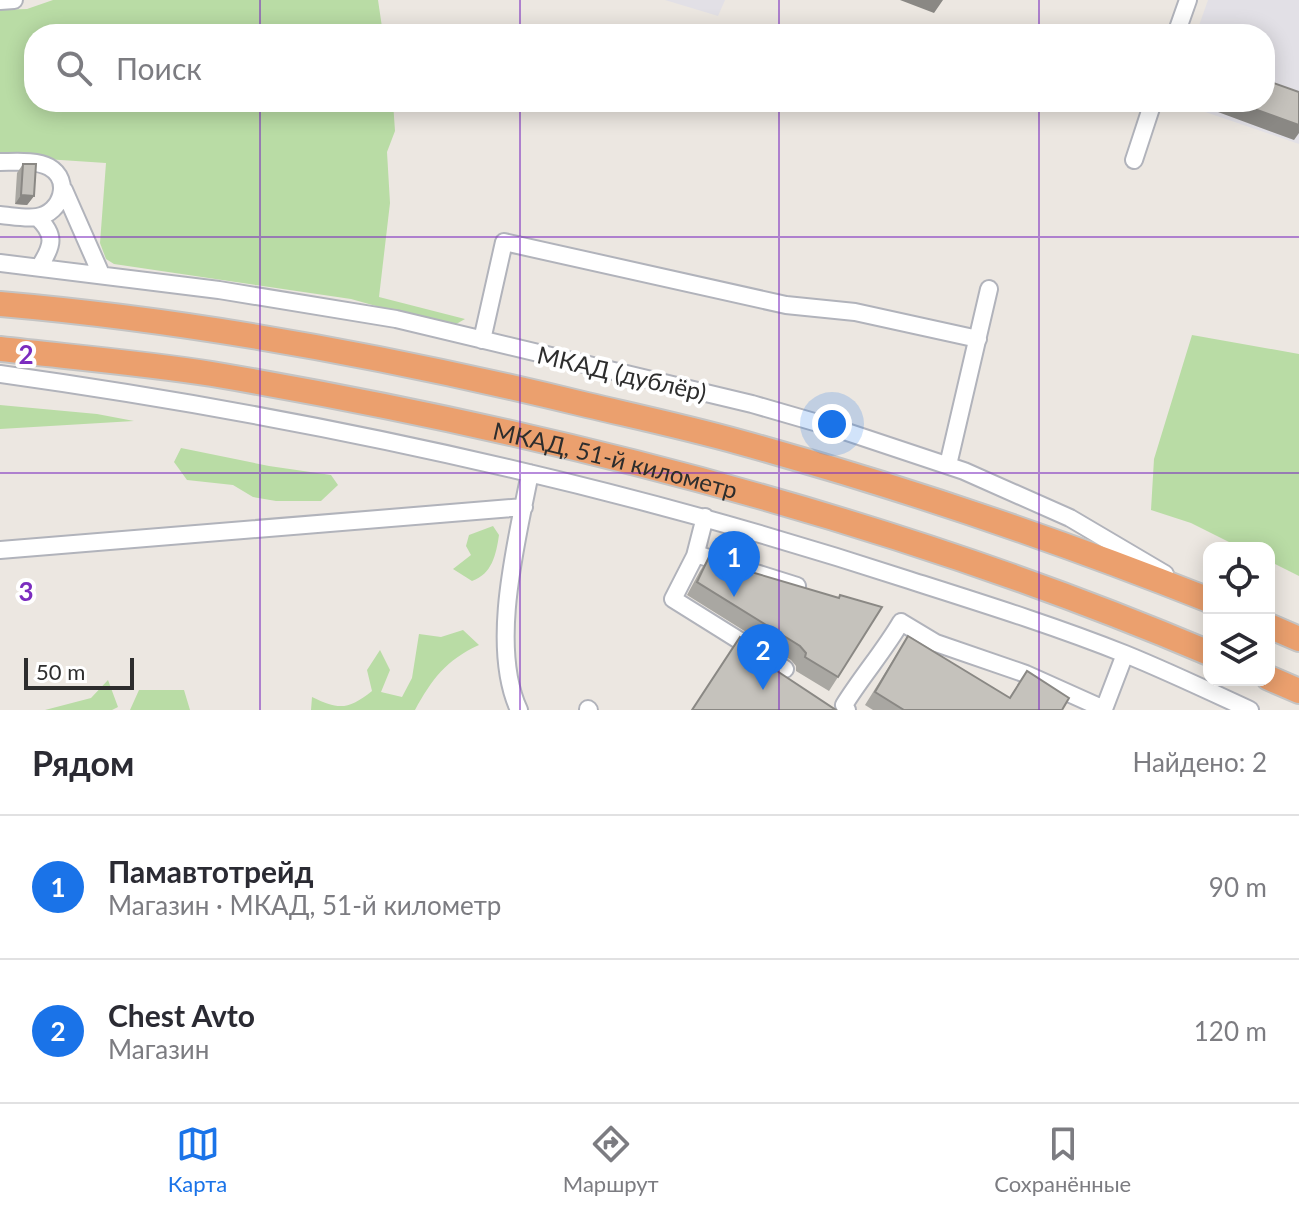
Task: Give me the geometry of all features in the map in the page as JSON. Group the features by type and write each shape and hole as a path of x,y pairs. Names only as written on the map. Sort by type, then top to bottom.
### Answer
{"highway":[{"name":"МКАД, 51-й километр","path":"0,304 213,331 386,360 471,377 737,441 997,521 1203,598"},
{"name":"МКАД, 51-й километр","path":"0,349 209,374 371,403 729,486 984,567 1203,651"},
{"path":"1275,629 1299,639"},
{"path":"1275,681 1299,691"}],"street":[{"path":"0,1 14,0"},
{"path":"1180,24 1188,0"},
{"path":"1134,160 1150,112"},
{"path":"0,162 40,164 52,168 60,178 101,274"},
{"path":"0,215 37,217 48,214 58,205 64,190"},
{"path":"37,217 48,228 51,240 49,253 40,266"},
{"path":"482,340 504,242 786,305 855,312 978,339"},
{"name":"МКАД (дублёр)","path":"0,263 219,290 396,319 752,404 948,465 1018,493 1070,518 1203,597"},
{"path":"948,465 989,289"},
{"path":"0,374 248,414 442,451 705,517 814,548 1125,654 1250,710"},
{"path":"519,710 509,689 505,619 530,473"},
{"path":"0,550 524,507"},
{"path":"705,517 696,554 673,599 785,669"},
{"path":"696,554 814,591"},
{"path":"847,710 844,705 867,667 885,649 901,622 936,643 1026,674 1104,709 1125,654"}],"shaded area":[{"path":"665,0 725,0 718,16"},
{"path":"1208,0 1299,0 1299,144 1205,112 1275,112 1275,24 1200,24"}],"green space":[{"path":"53,0 378,0 382,24 24,24 24,112 394,112 395,131 387,152 390,203 379,297 465,319 451,327 351,299 114,264 106,259 100,243 106,163 0,156 0,10 27,9"},
{"path":"1192,335 1299,354 1299,576 1275,564 1275,542 1229,542 1191,523 1151,510 1154,459"},
{"path":"0,405 97,414 134,421 0,429"},
{"path":"181,448 331,475 338,485 321,501 276,501 253,497 233,485 187,480 174,462"},
{"path":"493,526 499,535 494,556 489,569 472,581 453,569 471,555 466,546 469,535"},
{"path":"463,630 479,645 457,657 441,672 415,710 311,710 312,697 343,706 356,702 372,691 367,670 380,650 390,670 381,692 402,697 412,678 419,634 441,637"},
{"path":"108,680 118,707 112,710 45,710 91,698"},
{"path":"139,690 184,690 190,710 130,710"}],"building":[{"path":"1275,84 1299,92 1299,125 1263,112 1275,112"},
{"path":"23,164 36,164 34,196 21,195"},
{"path":"709,557 740,563 741,569 839,598 840,595 882,607 838,677 805,657 806,653 800,646 697,582"},
{"path":"908,636 1010,698 1027,671 1069,698 1062,710 904,710 875,692"},
{"path":"740,637 772,658 768,665 836,710 692,710"}],"place":[{"name":"Памавтотрейд","path":"734,597"},
{"name":"Chest Avto","path":"763,690"}]}
